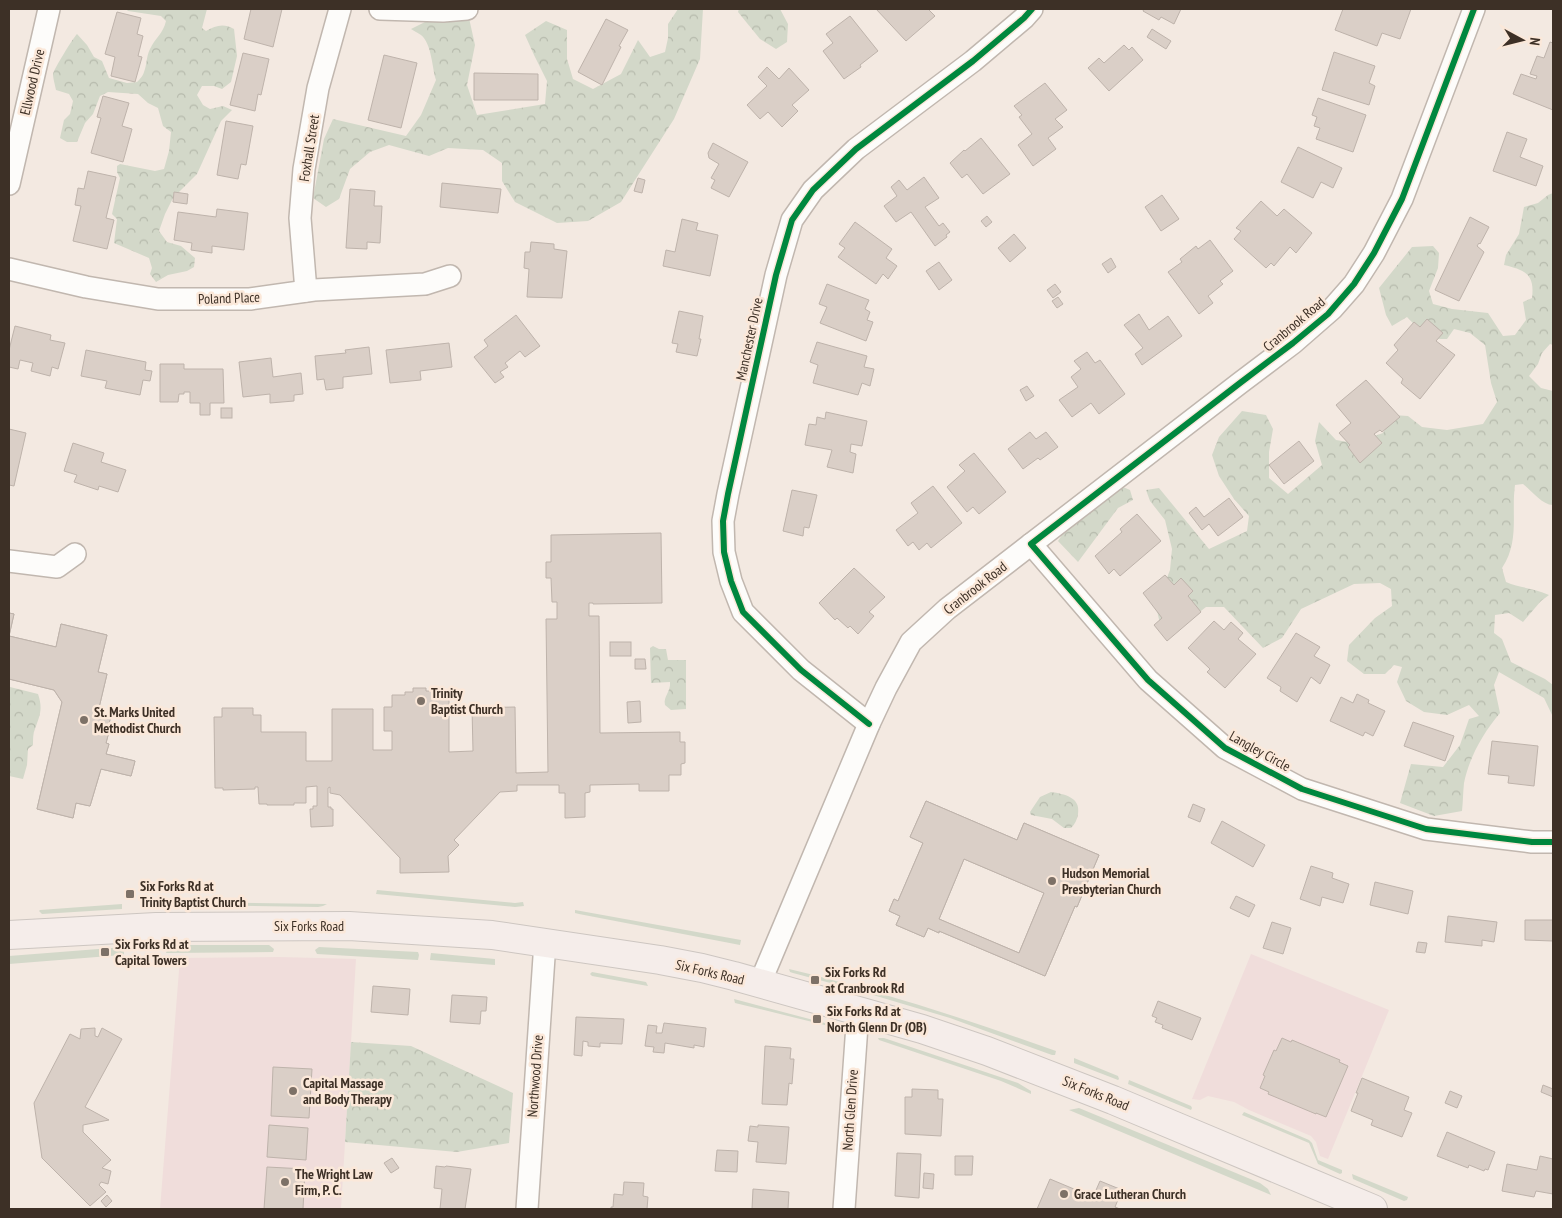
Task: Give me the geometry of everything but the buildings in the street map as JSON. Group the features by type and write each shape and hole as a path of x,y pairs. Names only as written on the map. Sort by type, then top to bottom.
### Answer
{"main road":[{"name":"Six Forks Road","path":"9,935 156,927 349,926 492,935 660,960 719,972 922,1029 1052,1075 1373,1209"}],"street":[{"name":"Ellwood Drive","path":"9,184 49,9"},
{"name":"Foxhall Street","path":"306,291 300,218 304,169 318,88 340,9"},
{"path":"380,9 443,11 467,9"},
{"name":"Manchester Drive","path":"870,724 801,670 743,612 731,581 724,552 723,521 776,275 792,220 813,190 856,150 973,61 1032,9"},
{"name":"Cranbrook Road","path":"760,984 870,724 886,688 911,642 947,609 1293,343 1328,314 1354,284 1374,253 1402,198 1474,9"},
{"name":"Poland Place","path":"9,268 86,287 158,300 250,299 306,291 425,284 450,276"},
{"name":"Langley Circle","path":"1031,544 1148,680 1225,748 1302,789 1426,829 1532,842 1553,842"},
{"path":"9,561 57,567 75,554"},
{"name":"Northwood Drive","path":"527,1209 545,942"},
{"name":"North Glen Drive","path":"844,1209 858,1011"}],"shaded area":[{"path":"1251,954 1389,1010 1328,1159 1320,1156 1316,1142 1311,1136 1234,1102 1208,1096 1200,1100 1192,1099"},
{"path":"279,957 356,959 341,1209 160,1209 180,958"}],"green space":[{"path":"126,9 207,9 202,28 206,31 223,25 234,29 237,56 231,82 222,89 214,86 202,86 197,95 203,105 210,109 223,106 232,110 221,121 197,174 173,198 159,231 167,242 181,246 195,258 194,267 187,271 168,275 156,282 150,274 152,268 149,258 114,243 117,219 112,214 120,178 117,166 120,164 155,171 164,169 169,151 171,132 163,126 158,108 148,103 138,94 108,92 100,96 93,114 85,123 77,142 67,142 60,138 64,120 70,114 73,101 69,94 56,90 53,76 60,60 77,34 87,45 94,57 102,61 109,78 127,83 137,82 146,67 150,49 166,21 161,16 128,11"},
{"path":"678,9 703,9 700,59 674,119 621,202 588,221 557,223 515,202 502,181 502,163 483,150 448,148 429,156 389,145 370,152 350,169 339,199 326,207 313,198 324,139 333,119 406,136 421,115 436,80 425,39 411,29 427,21 469,18 475,45 467,85 477,115 545,104 547,81 525,35 546,21 567,30 567,59 573,79 593,89 621,74 638,40 650,57 665,52 668,24"},
{"path":"739,9 780,9 788,24 787,42 776,49 760,39 738,12"},
{"path":"1553,193 1553,345 1550,344 1542,353 1538,364 1529,376 1541,388 1553,391 1553,505 1545,503 1523,484 1515,485 1513,538 1508,558 1502,568 1506,582 1549,595 1541,601 1523,622 1509,613 1495,615 1494,633 1502,639 1511,662 1553,685 1553,717 1544,698 1499,672 1494,685 1500,713 1482,737 1469,764 1464,783 1462,811 1434,816 1400,803 1411,764 1443,767 1460,745 1469,719 1479,716 1469,705 1447,715 1424,712 1406,701 1397,682 1402,667 1394,665 1385,674 1364,674 1347,661 1349,645 1375,618 1392,606 1391,589 1380,583 1354,584 1301,609 1282,638 1263,648 1224,607 1206,607 1187,622 1160,624 1156,606 1170,570 1172,549 1165,520 1150,501 1146,490 1159,488 1209,549 1247,531 1249,516 1234,499 1219,476 1212,455 1219,437 1242,411 1266,415 1273,429 1269,452 1269,478 1288,494 1322,465 1315,441 1319,422 1336,440 1354,443 1383,433 1393,415 1408,416 1422,427 1447,430 1483,424 1497,402 1491,383 1485,345 1470,333 1454,329 1447,339 1434,338 1424,333 1407,317 1392,326 1386,315 1379,288 1412,247 1433,246 1439,253 1438,268 1429,291 1433,304 1452,309 1488,313 1503,336 1515,335 1526,320 1523,302 1532,298 1533,290 1532,283 1527,274 1504,265 1506,255 1519,234 1524,207 1538,203"},
{"path":"1123,487 1130,490 1133,500 1118,508 1078,562 1058,541 1072,520"},
{"path":"653,646 659,649 666,649 668,660 686,660 686,709 671,710 665,705 670,682 651,683 650,648"},
{"path":"10,687 38,694 41,708 33,734 33,745 28,749 27,765 23,779 9,776"},
{"path":"1051,792 1066,795 1077,804 1078,816 1071,828 1064,828 1052,819 1031,815 1030,812 1040,797"},
{"path":"377,890 515,903 523,902 524,906 515,907 376,894"},
{"path":"182,902 327,904 318,907 188,905"},
{"path":"122,904 122,909 42,914 39,911 40,910"},
{"path":"575,910 741,940 740,945 579,914 575,913"},
{"path":"172,945 269,945 274,949 273,952 166,953"},
{"path":"124,947 124,954 122,955 9,964 9,956"},
{"path":"319,947 418,952 419,955 418,960 317,954 315,950"},
{"path":"431,953 495,959 495,965 430,960"},
{"path":"789,969 891,996 957,1017 1056,1051 1055,1055 950,1018 793,973"},
{"path":"592,972 646,982 648,986 592,976 590,974"},
{"path":"734,999 836,1026 837,1028 735,1003"},
{"path":"878,1038 884,1038 1018,1083 1031,1091 1031,1094 1001,1081 879,1040"},
{"path":"351,1042 411,1046 513,1093 509,1143 457,1152 345,1142"},
{"path":"1074,1058 1118,1076 1119,1079 1074,1063"},
{"path":"1129,1080 1192,1108 1191,1110 1128,1084"},
{"path":"1079,1108 1260,1183 1268,1189 1271,1195 1069,1110"},
{"path":"1244,1112 1309,1140 1312,1143 1318,1160 1342,1170 1342,1173 1340,1174 1318,1164 1309,1143 1242,1115"},
{"path":"1352,1174 1408,1197 1407,1200 1404,1201 1353,1179"}],"cycle path":[{"path":"869,724 801,670 743,612 731,581 724,552 723,521 728,494 776,275 792,220 813,190 856,149 973,61 1032,9"},
{"path":"1474,9 1402,199 1374,253 1354,284 1328,314 1293,343 1031,544 1148,680 1225,748 1302,789 1426,829 1532,842 1553,842"}],"place":[{"name":"Trinity Baptist Church","path":"421,701"},
{"name":"St. Marks United Methodist Church","path":"84,720"},
{"name":"Hudson Memorial Presbyterian Church","path":"1052,881"},
{"name":"Six Forks Rd at Trinity Baptist Church","path":"130,894"},
{"name":"Six Forks Rd at Capital Towers","path":"105,952"},
{"name":"Six Forks Rd at Cranbrook Rd","path":"815,980"},
{"name":"Six Forks Rd at North Glenn Dr (OB)","path":"817,1019"},
{"name":"Capital Massage and Body Therapy","path":"293,1091"},
{"name":"The Wright Law Firm, P. C.","path":"285,1182"},
{"name":"Grace Lutheran Church","path":"1064,1194"}]}
